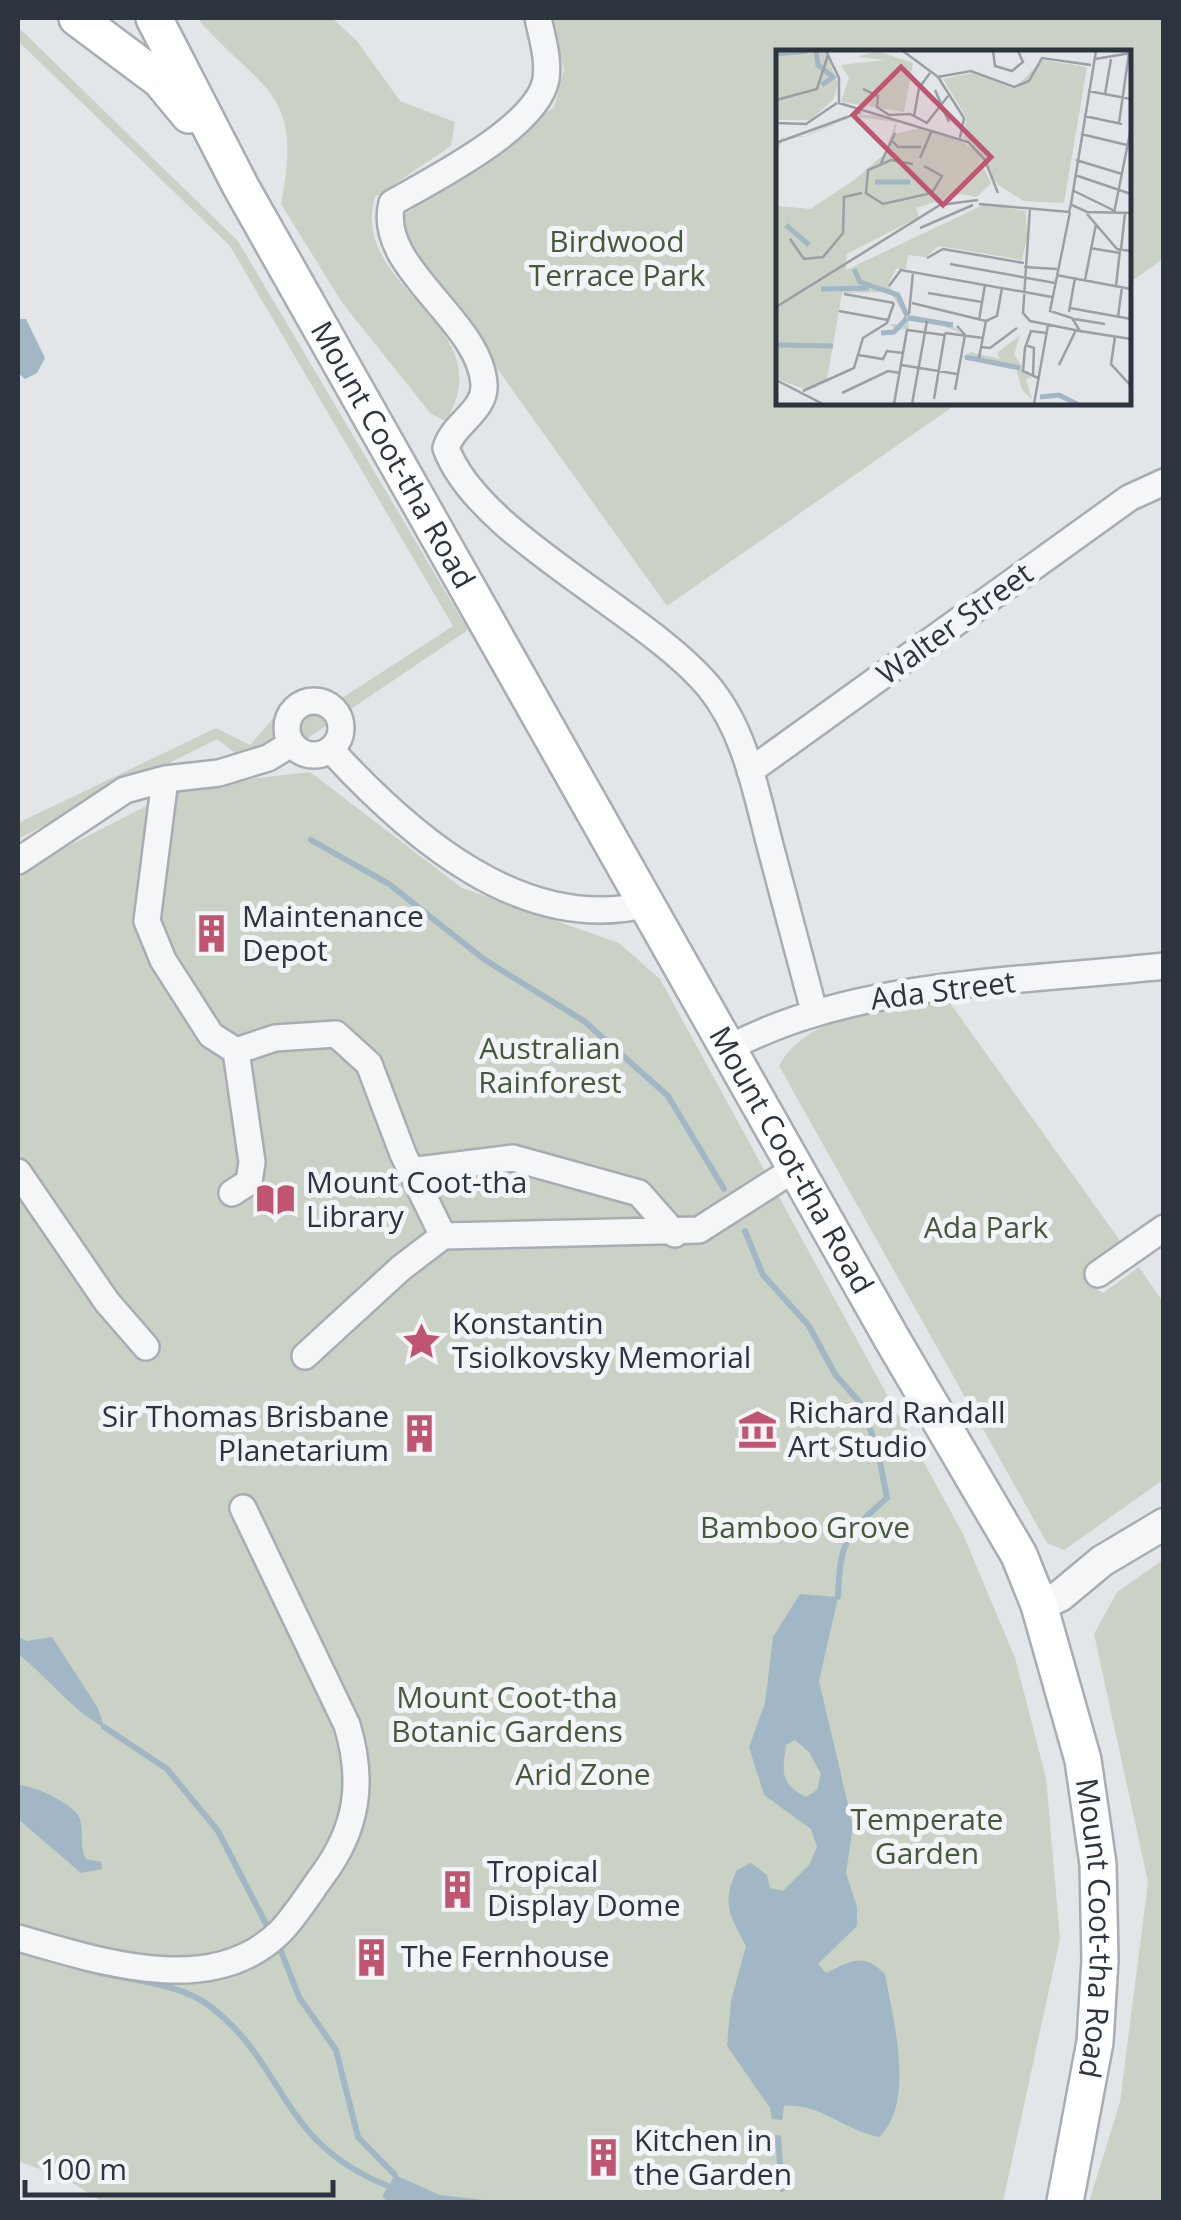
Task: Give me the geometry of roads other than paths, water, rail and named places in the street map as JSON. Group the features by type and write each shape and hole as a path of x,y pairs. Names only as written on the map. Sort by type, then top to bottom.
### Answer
{"main road":[{"path":"78,18 160,80 199,127"},
{"name":"Mount Coot-tha Road","path":"130,18 241,187"},
{"name":"Mount Coot-tha Road","path":"154,18 241,187 731,1047 796,1168 1020,1554 1039,1604 1088,1779 1098,1864 1100,1960 1095,2042 1065,2202"}],"street":[{"path":"538,18 546,79 538,98 480,150 392,204 389,216 398,248 480,366 483,398 454,430 446,448 460,476 490,509 670,650 708,686 736,730 750,771 814,1010"},
{"name":"Walter Street","path":"750,771 1130,498 1164,482"},
{"path":"317,701 339,716 341,734 331,750 314,756 291,744 286,727 293,710 317,701"},
{"path":"18,860 125,790 165,779 219,774 268,758 291,744"},
{"path":"331,750 418,838 483,879 549,900 613,913 648,904"},
{"path":"165,779 147,921 162,960 210,1035 236,1051"},
{"name":"Ada Street","path":"731,1047 814,1010 921,993 1164,966"},
{"path":"236,1051 275,1038 336,1034 368,1064 410,1171 443,1236"},
{"path":"232,1193 249,1182 252,1162 236,1051"},
{"path":"410,1171 512,1158 638,1192 675,1234"},
{"path":"305,1356 401,1268 443,1236 675,1234 699,1230 796,1168"},
{"path":"18,1172 107,1302 146,1346"},
{"path":"1098,1274 1164,1228"},
{"path":"18,1938 121,1966 186,1969 240,1960 281,1931 339,1854 356,1800 358,1762 347,1724 242,1508"},
{"path":"1039,1604 1060,1596 1102,1561 1164,1524"}],"water":[{"path":"18,319 26,319 45,358 37,373 25,379 18,373"},
{"path":"800,1594 838,1597 819,1681 853,1826 846,1873 857,1907 857,1926 818,1964 826,1973 850,1962 863,1961 885,1974 899,2082 897,2104 879,2137 797,2106 784,2106 782,2120 772,2119 770,2108 727,2046 731,2001 746,1946 729,1901 737,1870 751,1863 767,1875 770,1888 783,1891 809,1865 817,1847 811,1829 764,1795 749,1747 765,1703 773,1637","holes":["795,1740 809,1752 821,1774 817,1790 806,1797 787,1782 784,1763 786,1745"]},
{"path":"18,1636 26,1641 52,1637 98,1708 104,1727 81,1712 18,1654"},
{"path":"18,1785 53,1796 77,1813 86,1859 101,1862 102,1869 81,1873 18,1819"},
{"path":"395,2175 440,2195 502,2202 388,2202 382,2196"}],"waterway":[{"path":"311,840 389,884 485,960 584,1021 668,1096 724,1189"},
{"path":"745,1231 763,1275 809,1326 835,1374 861,1404 878,1451 887,1498 862,1521 843,1551 838,1597"},
{"path":"104,1727 167,1769 218,1831 266,1924"},
{"path":"281,1951 299,1997 336,2050 358,2137 395,2175"},
{"path":"71,1965 179,1990 211,2007 256,2054 304,2126 324,2147 386,2185"},
{"path":"778,2138 782,2189"}],"place":[{"name":"Maintenance Depot","path":"212,934"},
{"name":"Mount Coot-tha Library","path":"276,1200"},
{"name":"Konstantin Tsiolkovsky Memorial","path":"422,1341"},
{"name":"Richard Randall Art Studio","path":"758,1430"},
{"name":"Sir Thomas Brisbane Planetarium","path":"419,1434"},
{"name":"Tropical Display Dome","path":"457,1889"},
{"name":"The Fernhouse","path":"371,1957"},
{"name":"Kitchen in the Garden","path":"604,2158"}],"park label":[{"name":"Birdwood Terrace Park","path":"617,259"},
{"name":"Australian Rainforest","path":"550,1066"},
{"name":"Ada Park","path":"986,1228"},
{"name":"Bamboo Grove","path":"805,1528"},
{"name":"Mount Coot-tha Botanic Gardens","path":"507,1715"},
{"name":"Arid Zone","path":"583,1775"},
{"name":"Temperate Garden","path":"927,1837"}]}
